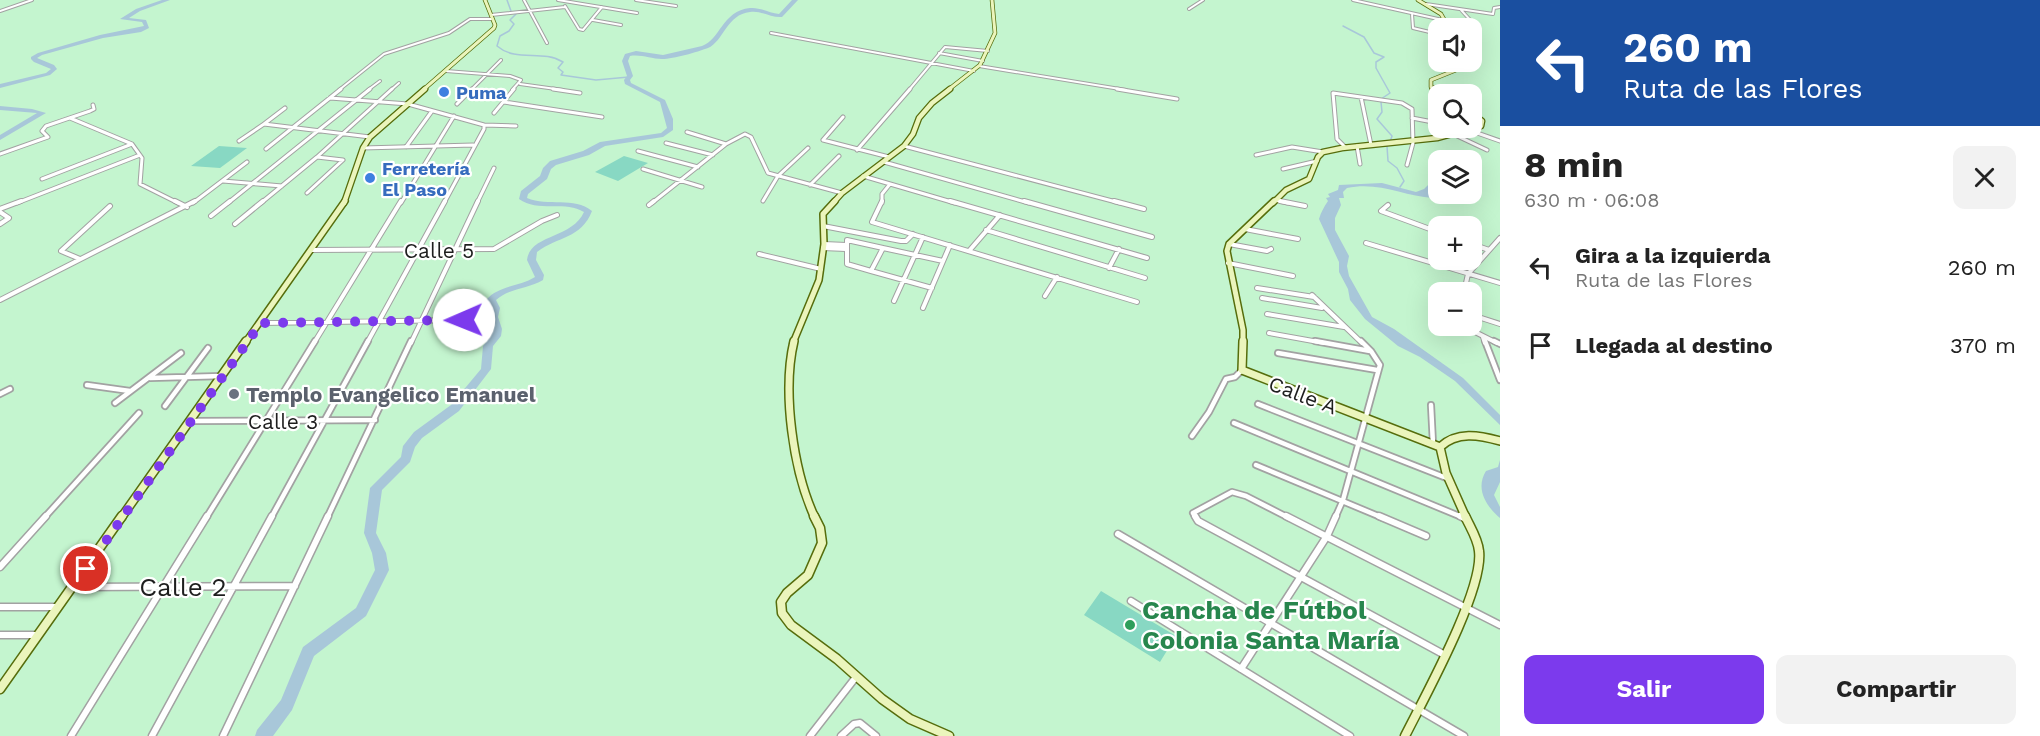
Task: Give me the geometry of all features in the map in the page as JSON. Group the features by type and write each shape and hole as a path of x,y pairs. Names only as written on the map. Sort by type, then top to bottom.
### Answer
{"street":[{"path":"0,11 32,0"},
{"path":"0,690 347,198 363,148 370,136 494,28 492,17 484,0"},
{"path":"524,0 548,43"},
{"path":"558,0 637,13"},
{"path":"636,0 676,6"},
{"path":"949,736 898,712 837,658 791,625 782,613 781,606 787,593 811,572 822,543 822,531 805,497 798,468 793,440 788,365 793,343 811,305 821,269 824,211 842,193 904,146 913,134 919,118 932,103 980,66 993,40 995,21 992,0"},
{"path":"1189,9 1203,0"},
{"path":"1353,0 1432,18"},
{"path":"1418,0 1444,18"},
{"path":"564,1 565,7 581,30 585,29 602,8"},
{"path":"1426,4 1493,14 1494,8 1500,8"},
{"path":"267,149 378,58 391,50 439,38 462,27 470,19 565,7"},
{"path":"1461,10 1468,18"},
{"path":"1412,14 1413,27 1428,31"},
{"path":"593,20 621,25"},
{"path":"771,33 974,70"},
{"path":"857,150 948,45 988,51"},
{"path":"939,53 983,61"},
{"path":"457,104 501,60"},
{"path":"980,66 1177,99"},
{"path":"446,71 519,78 522,82 494,112"},
{"path":"1432,84 1431,80 1451,72"},
{"path":"211,216 380,81"},
{"path":"235,224 344,134 399,83"},
{"path":"520,84 580,93"},
{"path":"1345,147 1336,139 1332,94 1408,105 1412,109 1413,142 1407,165"},
{"path":"1361,97 1371,145"},
{"path":"330,98 408,104 484,124 516,126"},
{"path":"504,102 603,117"},
{"path":"0,154 48,137 42,131 43,129 93,110 93,105"},
{"path":"238,141 285,108"},
{"path":"406,147 432,111"},
{"path":"71,736 161,587 267,421 454,117"},
{"path":"843,117 823,140 889,157"},
{"path":"70,118 132,144 140,155 140,184 187,207"},
{"path":"1412,118 1428,121"},
{"path":"264,124 370,136"},
{"path":"152,736 326,420 484,124"},
{"path":"687,132 726,144"},
{"path":"649,206 741,134 749,135 766,170 778,176 842,193"},
{"path":"1482,134 1500,141"},
{"path":"1256,155 1292,147 1323,152 1345,147 1413,142 1432,138"},
{"path":"1461,138 1487,150"},
{"path":"666,143 713,154"},
{"path":"42,179 132,144"},
{"path":"363,148 473,145"},
{"path":"904,146 1144,209"},
{"path":"1357,146 1360,164"},
{"path":"763,201 778,176 808,148"},
{"path":"638,151 698,167"},
{"path":"1192,436 1213,405 1226,379 1235,377 1242,370 1243,330 1228,263 1229,244 1286,190 1309,179 1323,152"},
{"path":"0,211 140,155"},
{"path":"810,185 839,156"},
{"path":"307,193 343,160 317,157"},
{"path":"1283,169 1317,161"},
{"path":"0,300 134,230 187,207 248,162"},
{"path":"882,163 1152,237"},
{"path":"223,736 494,168"},
{"path":"643,169 702,187"},
{"path":"863,176 1147,258"},
{"path":"223,181 282,186"},
{"path":"890,184 882,194 882,203 872,222 1137,302"},
{"path":"1275,200 1305,206"},
{"path":"1388,205 1381,211 1428,228"},
{"path":"80,259 61,251 110,206"},
{"path":"0,211 9,218 0,224"},
{"path":"969,251 1000,214"},
{"name":"Calle 5","path":"311,250 494,249 542,220 557,215"},
{"path":"823,226 901,241 906,241 913,234"},
{"path":"847,229 847,264 932,288"},
{"path":"1245,229 1298,239"},
{"path":"986,230 1145,278"},
{"path":"894,301 923,237"},
{"path":"1466,282 1468,274 1500,238"},
{"path":"1366,243 1500,283"},
{"path":"1229,244 1262,250 1271,249"},
{"path":"923,309 950,245"},
{"path":"823,246 884,248 943,261"},
{"path":"871,271 884,248"},
{"path":"1482,248 1489,250"},
{"path":"1109,268 1119,249"},
{"path":"759,254 821,269"},
{"path":"1228,263 1293,276"},
{"path":"1045,296 1057,277"},
{"path":"1241,669 1327,536 1342,500 1380,365 1371,351 1313,296 1257,288"},
{"path":"1262,298 1324,308"},
{"path":"1267,314 1346,327"},
{"path":"1482,319 1500,324"},
{"path":"261,323 464,320"},
{"path":"1269,333 1371,351"},
{"path":"1483,337 1500,344"},
{"path":"1483,337 1500,380"},
{"path":"165,406 208,348"},
{"path":"115,403 181,353"},
{"path":"1278,353 1377,370"},
{"name":"Calle A","path":"1242,370 1437,445"},
{"path":"149,378 222,376"},
{"path":"87,385 130,391"},
{"path":"0,394 10,390"},
{"path":"1258,404 1449,480"},
{"path":"1405,736 1466,606 1480,559 1467,519 1449,480 1437,445 1431,405"},
{"path":"0,567 139,413"},
{"name":"Calle 3","path":"191,421 375,420"},
{"path":"1234,423 1467,519"},
{"path":"1437,445 1468,435 1481,435 1499,441"},
{"path":"1256,465 1426,536"},
{"path":"1443,654 1198,521 1193,513 1209,502 1232,492 1246,496 1500,625"},
{"path":"1118,534 1464,736"},
{"name":"Calle 2","path":"72,587 295,586"},
{"path":"1131,601 1350,736"},
{"path":"0,606 58,607"},
{"path":"0,635 38,635"},
{"path":"810,736 856,677"},
{"path":"841,736 854,724 860,723 876,736"}],"green space":[{"path":"0,0 1500,0 1500,736 0,736"},
{"path":"219,146 247,148 220,168 191,166"},
{"path":"624,156 648,163 618,181 595,172"},
{"name":"Cancha de Fútbol Colonia Santa María","path":"1101,591 1176,636 1160,662 1084,615"}],"water":[{"path":"1382,183 1416,192 1428,185 1428,198 1369,186 1347,188 1343,192 1344,198 1339,198 1341,205 1335,218 1335,230 1349,256 1347,266 1349,276 1372,317 1394,329 1463,378 1500,415 1500,425 1455,381 1420,357 1398,346 1365,319 1350,300 1348,289 1339,272 1339,262 1319,219 1328,201 1326,198 1330,197 1328,194 1338,190 1339,185"},
{"path":"1500,460 1500,482 1494,495 1500,507 1500,518 1487,503 1482,484 1486,471 1498,467"}],"waterway":[{"path":"0,86 48,74 54,69 52,66 33,58 40,54 102,36 147,27 144,21 123,19 138,10 167,0"},
{"path":"507,0 511,11"},
{"path":"263,736 287,705 308,652 361,612 382,570 379,553 370,533 376,488 406,459 409,446 418,435 455,408 486,369 488,346 496,336 497,329 493,317 495,308 491,300 508,289 534,282 540,278 531,260 533,251 577,228 584,221 588,211 574,205 531,203 523,199 524,193 544,177 547,168 553,163 586,153 603,144 663,135 671,129 663,101 628,84 627,80 630,76 625,61 627,55 636,53 663,57 704,47 710,45 729,21 742,12 757,10 780,16 795,0"},
{"path":"516,14 510,20 514,24 509,31 500,36 497,46 505,51 513,54 555,58 563,62 558,68 563,72 561,75 596,80 629,77"},
{"path":"1343,26 1364,37 1374,53 1384,57 1376,62 1376,68 1390,93 1381,99"},
{"path":"1381,102 1382,112 1377,119 1392,136 1390,142"},
{"path":"0,108 43,113 0,138"},
{"path":"1387,146 1388,161 1397,168 1404,181 1400,187"}],"place":[{"name":"Puma","path":"444,92"},
{"name":"Ferretería El Paso","path":"370,178"},
{"name":"Templo Evangelico Emanuel","path":"234,394"},
{"name":"Cancha de Fútbol Colonia Santa María","path":"1130,625"}],"route":[{"path":"86,569 261,323 464,320"}]}
